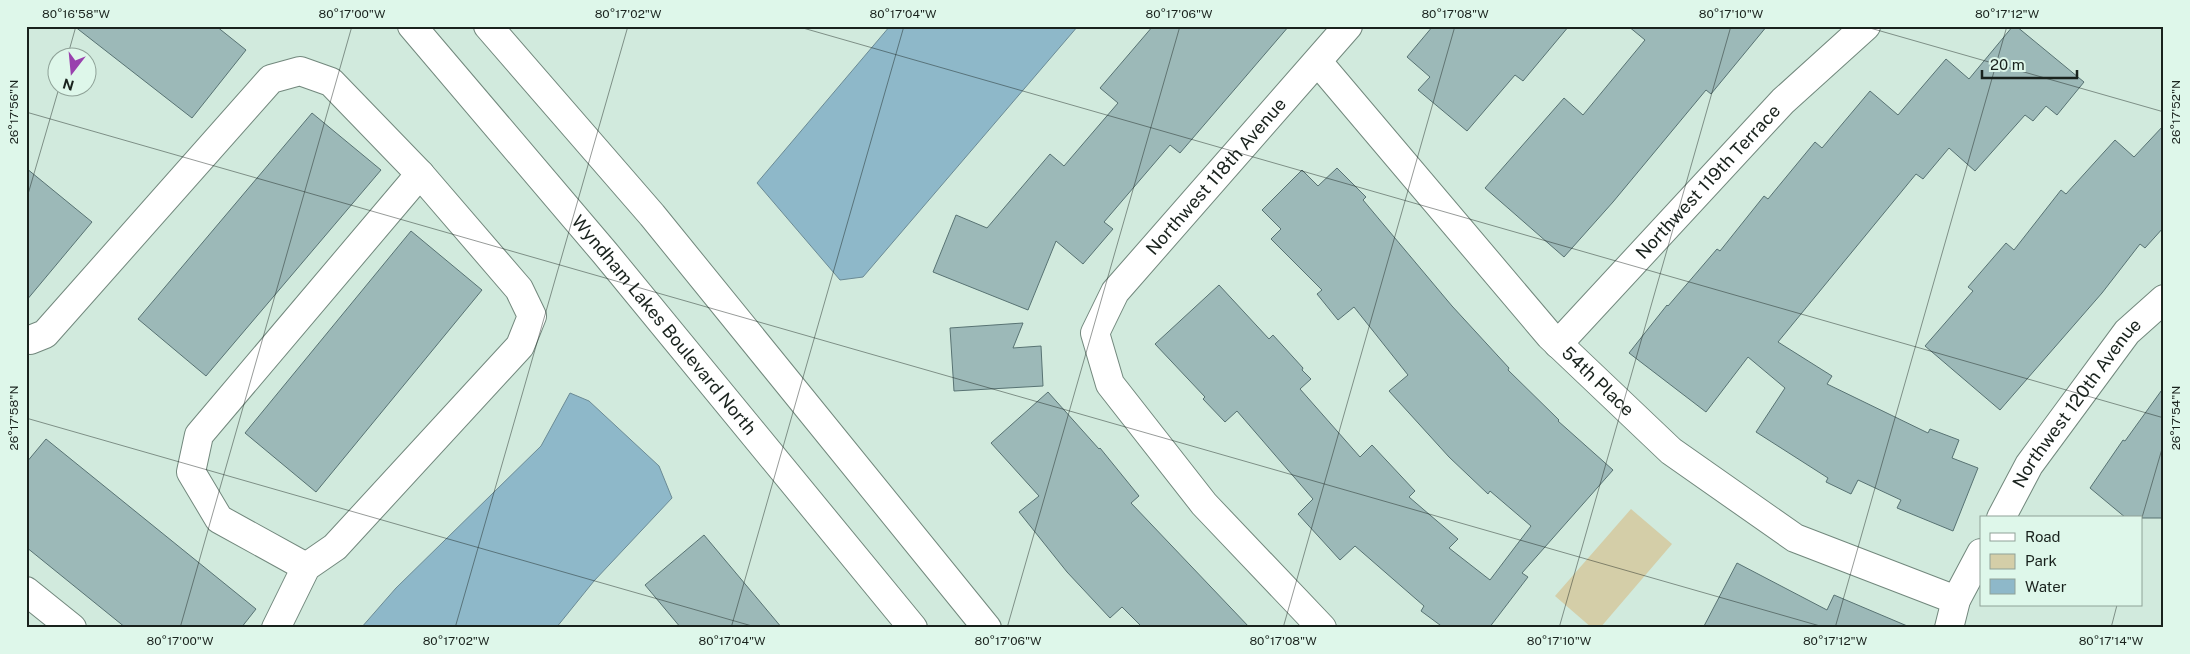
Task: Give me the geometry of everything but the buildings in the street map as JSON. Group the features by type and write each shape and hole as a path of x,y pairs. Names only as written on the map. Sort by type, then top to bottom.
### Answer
{"street":[{"name":"Wyndham Lakes Boulevard North","path":"412,26 605,253 913,628"},
{"path":"488,26 652,215 987,628"},
{"name":"Northwest 118th Avenue","path":"1322,628 1204,504 1110,384 1095,333 1116,292 1348,26"},
{"name":"Northwest 119th Terrace","path":"1558,344 1783,101 1866,26"},
{"name":"54th Place","path":"1318,62 1558,344 1671,451 1795,538 1956,600"},
{"path":"26,339 30,340 45,334 271,79 300,71 331,82 420,174 519,289 532,316 520,346 335,546 306,567 276,628"},
{"path":"306,567 219,519 191,472 198,435 420,174"},
{"name":"Northwest 120th Avenue","path":"2001,516 2029,465 2127,332 2164,299"},
{"path":"1949,628 1956,600 1980,556"},
{"path":"26,591 72,628"}],"green space":[{"path":"1631,509 1672,544 1600,628 1592,628 1555,596"}],"water":[{"path":"890,26 1078,26 863,277 840,280 757,183"},
{"path":"570,393 589,401 659,466 672,498 594,581 556,628 361,628 396,588 541,446"}]}
